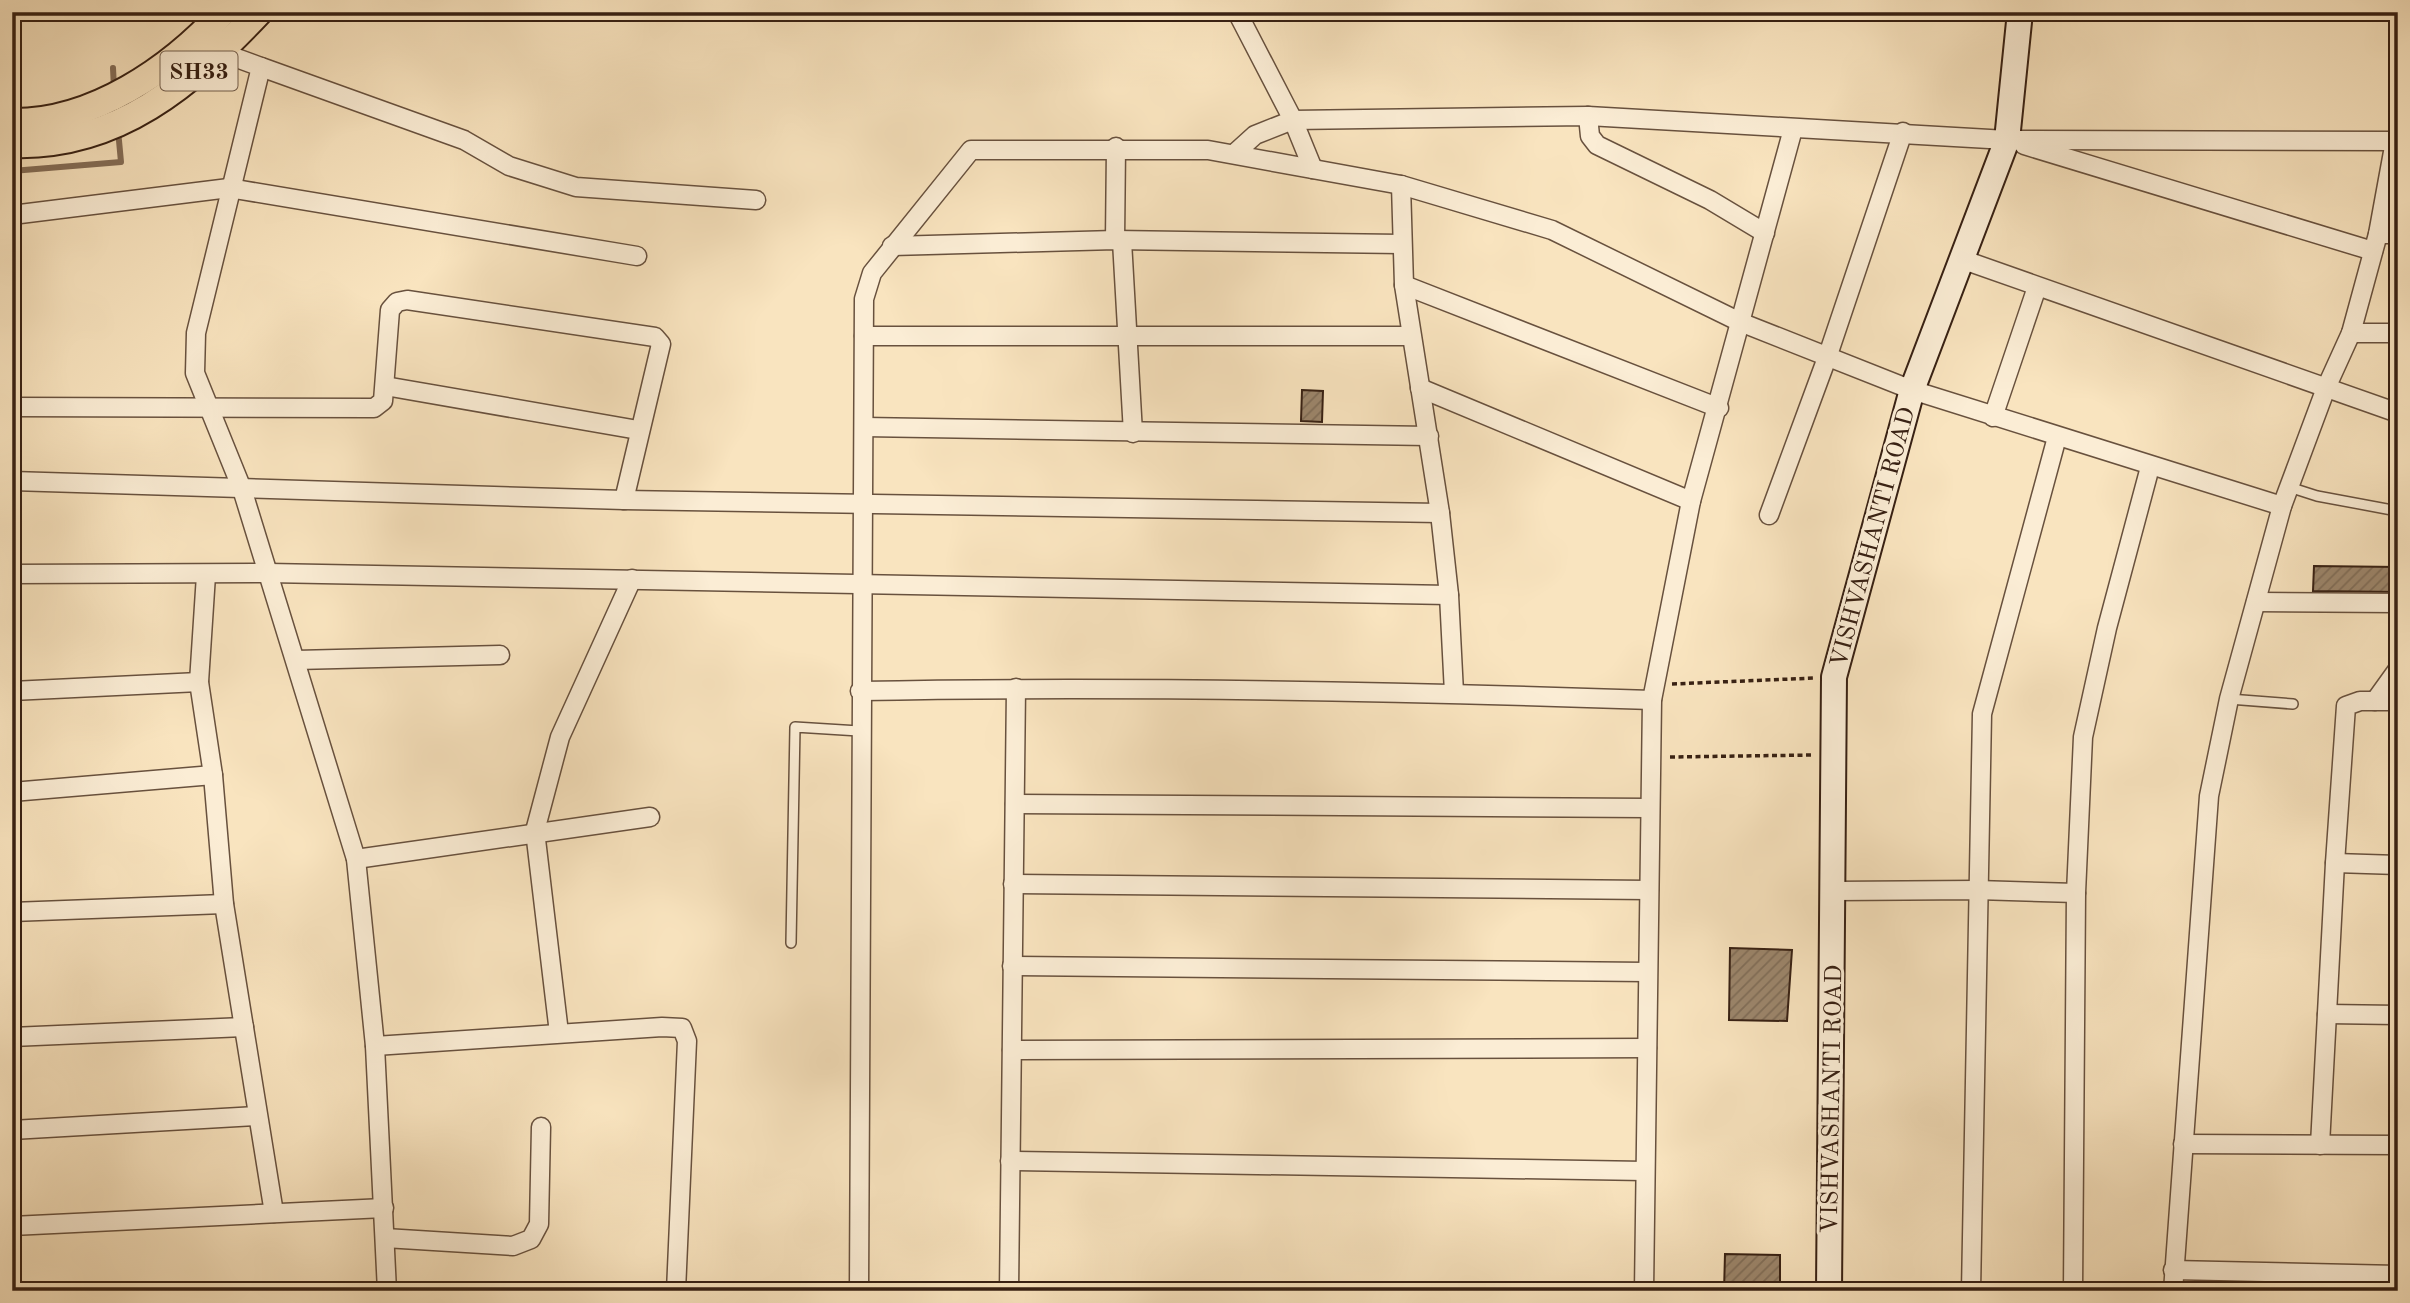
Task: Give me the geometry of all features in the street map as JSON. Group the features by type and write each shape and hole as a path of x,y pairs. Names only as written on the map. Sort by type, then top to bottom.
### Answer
{"main road":[{"path":"12,122 117,110 223,12"},
{"name":"SH33","path":"12,144 30,145 93,135 117,110 177,89 220,53 259,12"}],"street":[{"path":"1237,12 1293,120 1314,169"},
{"name":"VISHVASHANTI ROAD","path":"1829,1291 1834,677 1912,390 2007,140 2020,12"},
{"path":"193,40 220,53 464,140 509,166 576,187 756,200"},
{"path":"261,67 229,188 196,333 195,373 242,489 356,859 374,1046 387,1291"},
{"path":"1588,116 1590,136 1597,145 1710,200 1765,233"},
{"path":"1234,154 1255,135 1293,120 1588,116 2007,140 2396,141 2375,242 2351,333 2326,388 2282,506 2229,699 2209,796 2173,1291"},
{"path":"1644,1291 1649,808 1653,693 1691,501 1793,129"},
{"path":"1769,514 1828,355 1903,132"},
{"path":"2007,140 2375,242 2398,234"},
{"path":"1116,148 1118,241 1133,433"},
{"path":"859,1291 859,731 864,502 864,299 872,273 971,150 1208,149 1401,186 1552,230 1740,323 1828,355 1912,390 2150,467 2282,506"},
{"path":"1401,186 1404,285 1440,513 1449,595 1454,693"},
{"path":"12,215 229,188 637,256"},
{"path":"892,246 1118,241 1401,244"},
{"path":"1961,259 2398,413"},
{"path":"1404,285 1718,408"},
{"path":"1993,417 2037,288"},
{"path":"12,407 374,408 383,401 390,310 397,302 407,300 655,337 661,344 638,430 624,500"},
{"path":"2351,333 2398,333"},
{"path":"864,336 1411,336"},
{"path":"385,386 638,430"},
{"path":"1420,388 1691,501"},
{"path":"864,427 1429,436"},
{"path":"1971,1291 1982,713 2057,437"},
{"path":"2073,1291 2076,893 2083,737 2107,628 2150,467"},
{"path":"12,481 624,500 1440,513"},
{"path":"12,575 268,573 1449,595"},
{"path":"206,575 199,682 213,775 224,904 274,1213"},
{"path":"559,1033 535,831 560,737 632,579"},
{"path":"2256,602 2398,603"},
{"path":"296,660 500,655"},
{"path":"2375,701 2398,669"},
{"path":"12,691 199,682"},
{"path":"860,691 1016,688 1653,693"},
{"path":"1009,1291 1016,688"},
{"path":"2320,1145 2334,863 2346,706 2375,701 2398,701"},
{"path":"12,792 213,775"},
{"path":"1015,803 1649,808"},
{"path":"356,859 535,831 650,817"},
{"path":"2334,863 2398,865"},
{"path":"1013,884 1648,890"},
{"path":"1834,891 1977,890 2076,893"},
{"path":"12,912 224,904"},
{"path":"1012,966 1647,972"},
{"path":"2327,1014 2398,1015"},
{"path":"12,1037 244,1027"},
{"path":"374,1046 559,1033 682,1028 687,1041 676,1291"},
{"path":"1012,1050 1647,1048"},
{"path":"12,1130 257,1116"},
{"path":"386,1238 513,1246 531,1239 540,1224 541,1127"},
{"path":"2183,1144 2398,1145"},
{"path":"1010,1161 1645,1171"},
{"path":"12,1226 384,1208"},
{"path":"2173,1270 2398,1275"}],"lane":[{"path":"2289,487 2392,510"},
{"path":"2229,699 2293,704"},
{"path":"791,943 794,727 859,731"}],"path":[{"path":"1653,693 1834,677"},
{"path":"1650,757 1834,755"}],"building":[{"path":"1302,390 1323,391 1322,422 1301,421"},
{"path":"2314,566 2398,567 2398,592 2313,591"},
{"path":"1730,948 1792,950 1787,1021 1729,1020"},
{"path":"1725,1254 1780,1255 1780,1291 1724,1291"}],"waterway":[{"path":"113,68 114,88"},
{"path":"12,171 121,162 118,130"}]}
